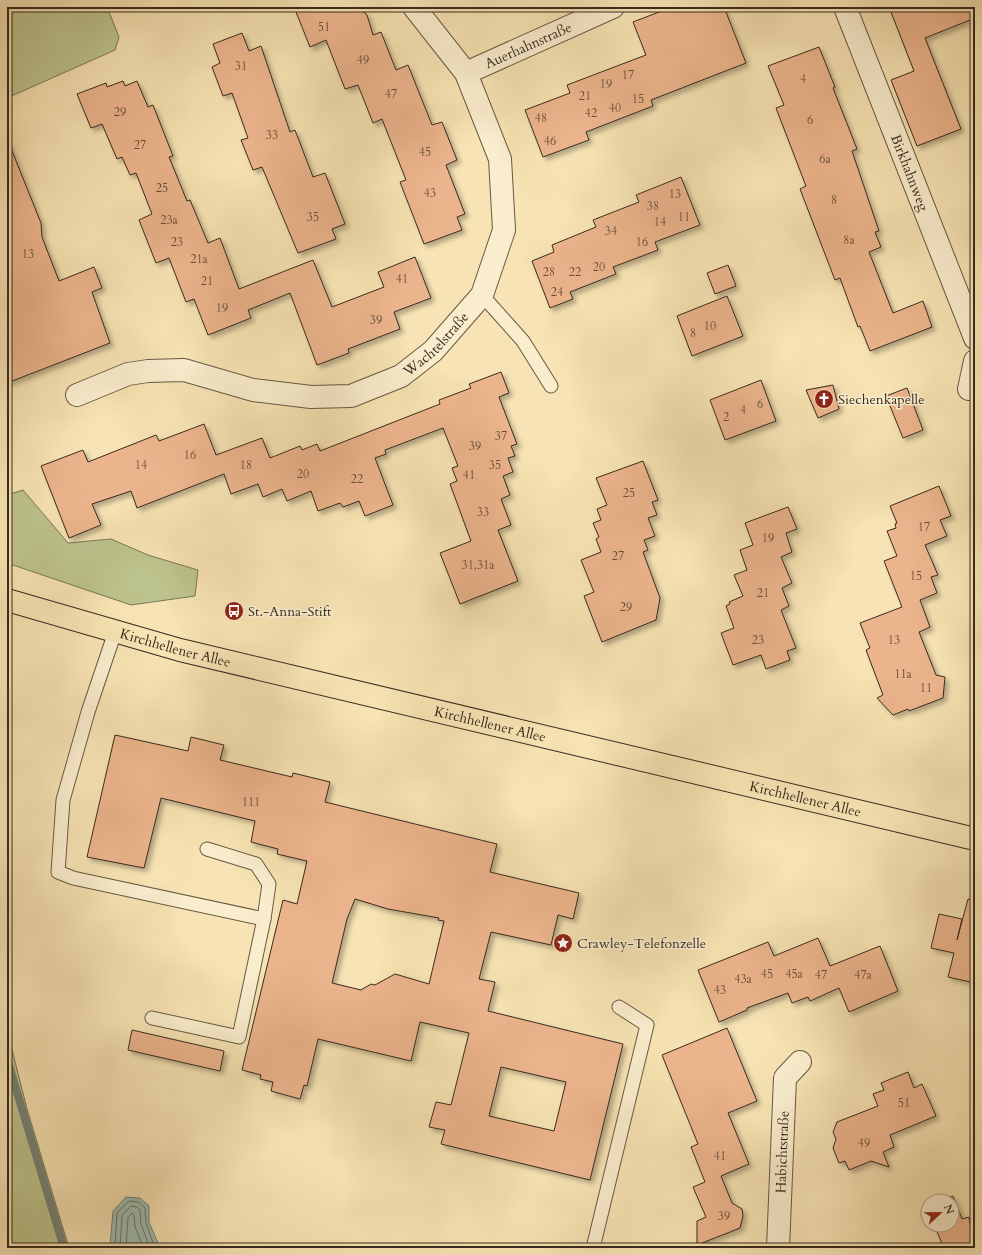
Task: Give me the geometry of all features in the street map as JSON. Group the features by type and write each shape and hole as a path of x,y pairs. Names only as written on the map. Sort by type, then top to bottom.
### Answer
{"main road":[{"name":"Kirchhellener Allee","path":"7,600 180,650 975,839"}],"street":[{"name":"Wachtelstraße","path":"77,395 128,374 148,371 184,370 253,390 311,397 351,396 401,376 433,351 482,296 504,230 500,158 466,73 414,7"},
{"name":"Auerhahnstraße","path":"466,73 613,7"},
{"name":"Birkhahnweg","path":"844,7 975,338"},
{"path":"969,389 975,361"},
{"name":"Habichtstraße","path":"778,1248 785,1078 800,1062"}],"lane":[{"path":"482,296 523,341 551,386"},
{"path":"115,632 88,712 63,800 58,872 74,878 264,919"},
{"path":"152,1018 239,1037 264,919 269,884 256,864 207,849"},
{"path":"593,1248 647,1025 619,1007"}],"green space":[{"path":"7,7 107,7 119,37 115,50 7,98"},
{"path":"23,490 68,543 111,539 148,555 198,570 195,596 131,605 7,563 7,495"},
{"path":"7,1030 27,1109 69,1248 7,1248"}],"water":[{"path":"126,1197 140,1198 149,1206 149,1222 160,1248 112,1248 110,1245 113,1211"}],"building":[{"path":"294,7 358,7 367,15 373,35 381,32 396,70 408,65 432,125 442,122 457,160 446,165 465,214 457,217 462,230 424,244 400,182 406,180 382,119 373,123 358,85 345,89 326,40 310,47"},
{"path":"672,7 724,7 746,63 651,100 653,106 586,132 589,140 543,157 525,110 570,93 567,85 646,55 633,22"},
{"path":"889,7 975,7 975,18 925,38 961,129 917,146 891,80 914,71"},
{"path":"242,33 249,51 261,46 290,132 295,130 313,177 325,173 345,224 332,229 336,239 298,253 262,167 253,170 241,140 248,138 232,93 223,96 212,67 220,63 213,44"},
{"path":"819,47 857,149 852,151 879,231 875,232 881,247 869,252 893,313 923,301 932,327 870,351 860,326 858,327 840,278 835,280 800,189 806,186 776,108 784,105 768,66"},
{"path":"123,81 125,86 137,81 148,107 153,105 173,156 169,157 187,201 190,200 208,243 220,238 239,289 313,260 332,307 384,287 378,272 415,257 431,298 394,312 400,329 348,349 349,353 317,365 290,293 248,310 251,318 208,335 194,299 186,302 169,258 156,263 139,220 152,214 136,173 130,175 122,157 117,159 102,124 91,128 77,94 106,83 107,87"},
{"path":"7,141 41,223 42,237 59,281 94,267 102,288 92,292 110,343 7,383"},
{"path":"681,177 700,225 655,242 658,250 613,267 616,274 570,292 573,299 550,308 532,261 554,252 552,245 596,227 593,220 639,202 636,195"},
{"path":"728,265 736,286 715,294 707,273"},
{"path":"727,296 743,336 692,356 677,316"},
{"path":"501,372 509,393 499,397 517,444 511,446 515,456 508,458 513,472 503,476 510,495 501,499 511,525 498,530 518,581 460,604 440,553 471,541 450,484 457,481 452,468 458,466 443,428 385,450 386,454 375,458 393,505 365,516 359,501 343,507 340,503 318,511 311,491 287,501 282,489 263,497 258,484 231,494 224,474 137,508 131,491 92,504 101,525 69,538 41,466 83,450 88,462 156,435 159,441 204,424 216,455 262,438 270,458 300,446 302,450 317,444 320,451 440,404 439,400 471,388 469,384"},
{"path":"761,380 776,421 725,440 710,400"},
{"name":"Siechenkapelle","path":"833,385 839,409 818,418 806,390"},
{"path":"907,388 923,430 903,438 886,396"},
{"path":"643,461 658,500 652,502 657,515 648,518 655,536 644,540 648,550 643,552 660,598 656,620 602,642 584,596 594,592 581,560 601,552 596,539 599,537 593,523 601,520 597,509 607,505 596,478"},
{"path":"939,486 951,516 940,520 947,536 925,545 938,575 931,577 937,593 920,600 930,627 919,632 936,675 945,677 943,698 909,711 908,709 893,715 877,698 883,695 866,650 870,648 860,623 902,607 884,561 897,556 887,531 896,528 895,524 897,523 890,506"},
{"path":"788,507 797,529 786,533 792,552 781,557 792,583 782,588 789,606 781,610 796,648 787,651 790,660 766,669 761,655 733,665 721,633 734,628 726,606 730,604 729,602 743,596 734,575 747,570 740,550 753,545 745,523"},
{"path":"115,735 188,751 191,737 224,745 220,760 292,777 293,773 330,782 325,802 497,844 490,872 579,893 573,919 558,915 551,945 491,932 479,979 495,982 488,1011 623,1044 590,1180 441,1144 445,1130 429,1127 436,1102 451,1105 469,1033 420,1022 411,1061 318,1039 307,1086 304,1085 300,1099 271,1091 273,1082 260,1079 261,1075 242,1070 283,900 297,904 307,861 277,854 278,849 251,842 255,821 161,798 144,868 87,857","holes":["355,899 388,909 439,918 438,920 444,921 429,984 395,974 375,985 371,984 361,990 332,983 347,919","501,1067 566,1082 554,1131 489,1116"]},
{"path":"968,899 975,900 975,983 948,977 954,953 931,948 939,914 962,919 957,940"},
{"path":"818,938 830,966 880,946 898,991 849,1012 839,988 810,1001 808,997 792,1003 788,993 747,1008 747,1010 719,1022 698,970 768,942 774,956"},
{"path":"727,1028 757,1101 728,1113 749,1164 721,1176 732,1203 742,1209 743,1216 740,1228 697,1245 697,1221 706,1217 693,1187 705,1182 691,1147 698,1144 662,1055"},
{"path":"132,1030 224,1051 220,1071 128,1050"},
{"path":"908,1072 914,1088 922,1084 936,1116 890,1135 894,1147 883,1152 889,1167 871,1161 849,1170 845,1161 839,1163 833,1148 836,1139 833,1132 837,1122 878,1106 873,1094 884,1090 881,1083"},
{"path":"960,1214 962,1219 969,1217 973,1242 961,1248 944,1248 937,1233 960,1233"}],"waterway":[{"path":"7,1059 64,1248"}],"place":[{"name":"Siechenkapelle","path":"824,399"},
{"name":"St.-Anna-Stift","path":"234,611"},
{"name":"Crawley-Telefonzelle","path":"563,943"}]}
